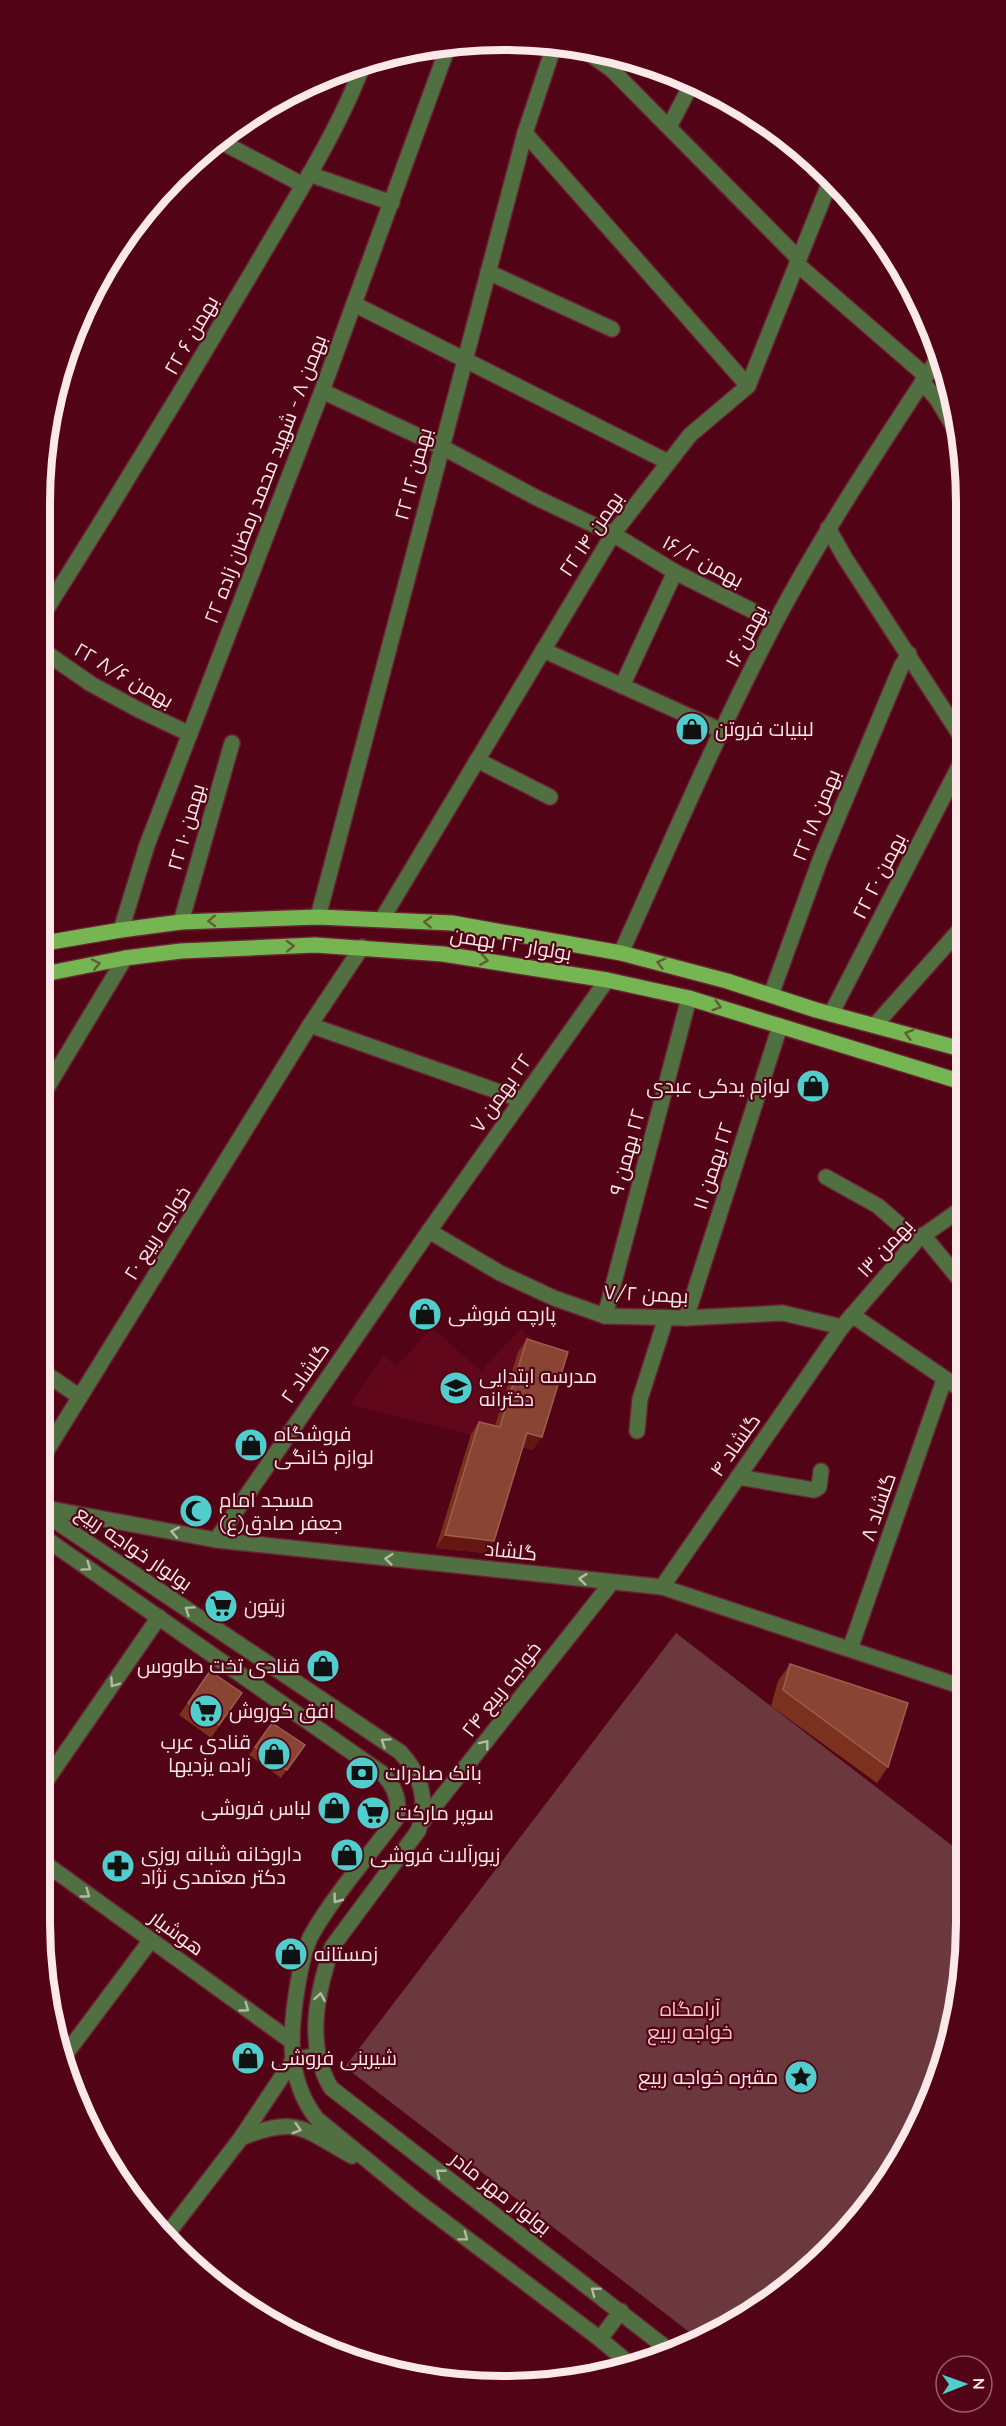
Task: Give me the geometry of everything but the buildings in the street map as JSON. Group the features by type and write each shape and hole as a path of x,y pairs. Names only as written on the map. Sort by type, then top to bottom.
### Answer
{"main road":[{"name":"بولوار ۲۲ بهمن","path":"50,942 181,922 318,917 452,923 621,953 956,1047"},
{"name":"بولوار ۲۲ بهمن","path":"50,973 125,958 181,951 304,946 362,947 443,954 607,980 689,998 956,1080"}],"street":[{"name":"۲۲ بهمن ۱۲","path":"318,917 525,133 552,52"},
{"name":"۲۲ بهمن ۸ - شهید محمد رمضان زاده","path":"121,930 147,845 322,390 445,53"},
{"path":"617,64 669,127 798,262 924,379 949,418"},
{"name":"۲۲ بهمن ۶","path":"50,604 161,427 306,180 360,73"},
{"path":"669,127 689,89"},
{"path":"525,133 748,386"},
{"path":"226,144 306,180 392,203"},
{"name":"۲۲ بهمن ۱۴","path":"382,919 613,534 690,435 748,386 828,186"},
{"path":"488,272 612,329"},
{"path":"354,304 668,462"},
{"name":"بهمن ۱۶","path":"621,953 722,731 775,622 828,528 934,364"},
{"name":"بهمن ۱۶/۲","path":"322,390 442,447 537,498 613,534 675,572 775,622"},
{"path":"828,528 845,558 956,728"},
{"path":"622,686 675,572"},
{"path":"543,650 722,731"},
{"name":"۲۲ بهمن ۱۸","path":"771,995 820,860 909,654"},
{"name":"۲۲ بهمن ۸/۶","path":"50,656 91,684 190,734"},
{"name":"۲۲ بهمن ۱۰","path":"181,922 232,743"},
{"path":"477,760 550,797"},
{"name":"۲۲ بهمن ۲۰","path":"831,1014 956,773"},
{"path":"876,1024 956,934"},
{"name":"خواجه ربیع ۲۰","path":"50,1445 310,1025 362,947"},
{"path":"50,1083 125,958"},
{"name":"٢٢ بهمن ٧","path":"429,1231 607,980"},
{"name":"٢٢ بهمن ۹","path":"606,1316 689,998"},
{"path":"310,1025 522,1100"},
{"name":"٢٢ بهمن ١١","path":"686,1318 780,1026"},
{"path":"826,1177 878,1206 920,1238 956,1277"},
{"name":"بهمن ۱۳","path":"842,1327 920,1238 956,1212"},
{"name":"بهمن ۷/۲","path":"429,1231 500,1273 554,1298 606,1316 686,1318 783,1313 842,1327"},
{"name":"گلشاد ۲","path":"216,1540 429,1231"},
{"path":"852,1315 956,1387"},
{"path":"637,1431 640,1399 666,1318"},
{"name":"گلشاد ۴","path":"662,1587 842,1327"},
{"path":"50,1376 80,1396"},
{"name":"گلشاد ۸","path":"850,1649 943,1383 947,1381"},
{"path":"738,1477 814,1490 819,1487 821,1471"},
{"name":"گلشاد","path":"50,1510 216,1540 662,1587 956,1685"},
{"name":"بولوار خواجه ربیع","path":"50,1515 400,1752 420,1781 424,1802 422,1822"},
{"path":"50,1542 383,1774 395,1792 398,1806 396,1819 311,1936 302,1963 291,2022 291,2041 293,2060 308,2107 317,2119 417,2201 624,2360"},
{"name":"خواجه ربیع ۲۴","path":"422,1822 612,1582"},
{"path":"50,1775 159,1617"},
{"path":"170,2231 242,2139 293,2060 317,2055 315,2024 325,1969 332,1947 418,1831 422,1822"},
{"name":"هوشیار","path":"50,1867 291,2041"},
{"path":"68,2051 151,1940"},
{"name":"بولوار مهر مادر","path":"317,2055 331,2088 665,2346"},
{"path":"242,2139 266,2128 293,2126 385,2175"},
{"path":"600,2339 621,2311"}],"shaded area":[{"name":"مدرسه ابتدایی دخترانه","path":"432,1328 481,1371 521,1328 559,1364 533,1450 350,1405 383,1356 397,1366"}],"green space":[{"name":"آرامگاه خواجه ربیع","path":"676,1633 956,1849 956,1953 948,2011 922,2097 896,2150 863,2199 824,2244 779,2283 755,2300 693,2335 345,2067"}],"place":[{"name":"لبنیات فروتن","path":"692,729"},
{"name":"لوازم یدکی عبدی","path":"813,1086"},
{"name":"پارچه فروشی","path":"425,1314"},
{"name":"مدرسه ابتدایی دخترانه","path":"456,1388"},
{"name":"فروشگاه لوازم خانگی","path":"251,1445"},
{"name":"مسجد امام جعفر صادق(ع)","path":"196,1511"},
{"name":"زیتون","path":"221,1606"},
{"name":"قنادی تخت طاووس","path":"323,1666"},
{"name":"افق کوروش","path":"206,1711"},
{"name":"قنادی عرب زاده یزدیها","path":"274,1754"},
{"name":"بانک صادرات","path":"362,1773"},
{"name":"لباس فروشی","path":"334,1808"},
{"name":"سوپر مارکت","path":"373,1813"},
{"name":"زیورآلات فروشی","path":"347,1855"},
{"name":"داروخانه شبانه روزی دکتر معتمدی نژاد","path":"118,1866"},
{"name":"زمستانه","path":"291,1954"},
{"name":"شیرینی فروشی","path":"248,2058"},
{"name":"مقبره خواجه ربیع","path":"801,2077"}]}
